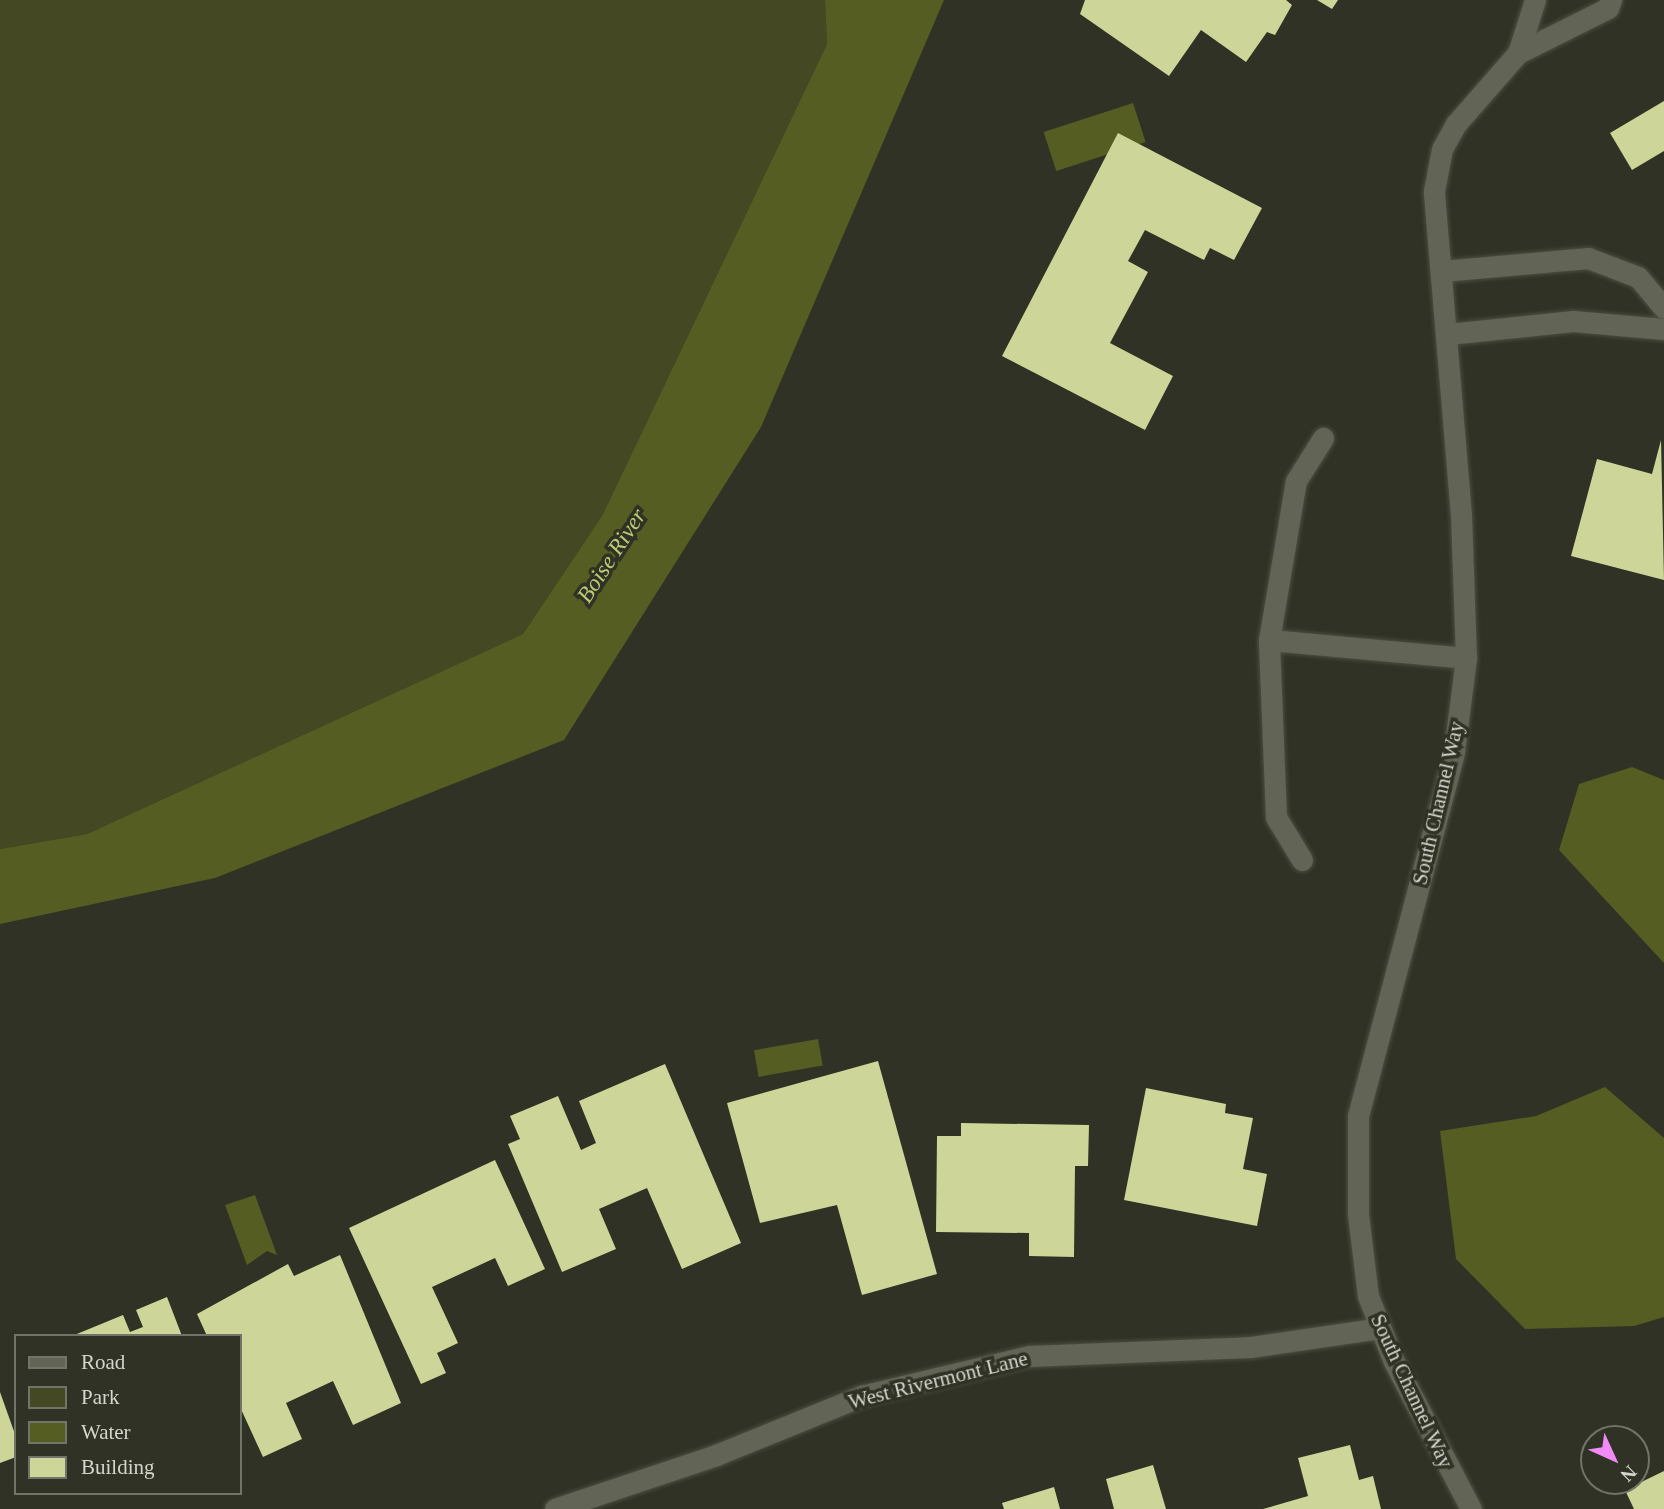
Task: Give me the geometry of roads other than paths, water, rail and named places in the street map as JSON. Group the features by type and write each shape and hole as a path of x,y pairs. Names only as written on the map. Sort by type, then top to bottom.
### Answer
{"street":[{"name":"South Channel Way","path":"1471,1509 1380,1328 1368,1296 1358,1214 1358,1116 1454,752 1465,658 1448,334 1434,191 1442,149 1518,53 1535,0"},
{"name":"South Channel Way","path":"1518,53 1608,8 1611,0"},
{"path":"1442,271 1588,258 1638,277 1664,308"},
{"path":"1448,334 1573,321 1664,329"},
{"path":"1302,860 1276,817 1269,640 1296,481 1323,439"},
{"path":"1269,640 1465,658"},
{"name":"West Rivermont Lane","path":"555,1509 716,1455 861,1396 1029,1356 1250,1347 1380,1328"}],"water":[{"name":"Boise River","path":"825,0 944,0 761,427 564,740 215,878 0,924 0,849 87,834 523,634 602,516 827,44"},
{"path":"1133,103 1146,142 1056,171 1044,132"},
{"path":"1632,767 1664,780 1664,963 1559,850 1579,784"},
{"path":"818,1039 823,1066 759,1077 754,1050"},
{"path":"1605,1087 1664,1138 1664,1317 1634,1326 1525,1329 1456,1259 1440,1131 1536,1116"},
{"path":"255,1195 277,1255 267,1251 247,1265 225,1205"}]}
